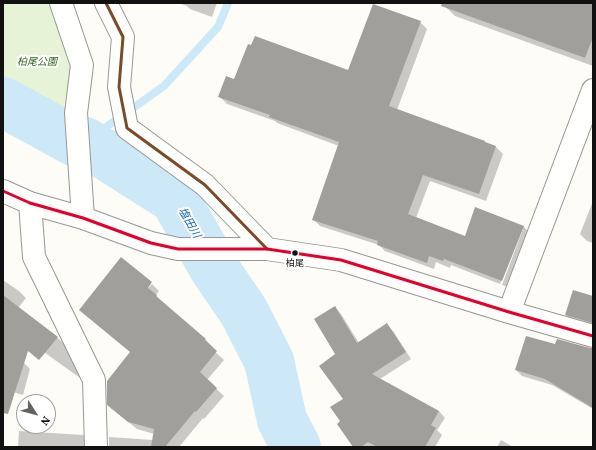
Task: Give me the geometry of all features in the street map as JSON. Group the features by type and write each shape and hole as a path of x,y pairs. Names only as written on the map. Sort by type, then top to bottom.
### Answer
{"street":[{"path":"61,3 82,65 76,113 83,218"},
{"path":"106,3 123,37 119,87 126,128 205,185 267,249"},
{"path":"509,312 593,90"},
{"path":"3,190 30,203 83,218 151,243 178,250 267,249 341,260 509,312 593,336"},
{"path":"30,203 34,257 94,380 96,447"}],"green space":[{"name":"柏尾公園","path":"3,3 53,3 73,64 61,120 3,82"}],"building":[{"path":"442,3 593,3 593,37 585,58 441,6"},
{"path":"373,4 421,21 389,106 496,146 479,194 423,175 408,214 465,236 475,207 524,226 502,281 444,259 443,261 429,256 427,263 377,245 378,241 312,220 339,142 269,117 270,115 218,97 226,76 234,79 248,44 251,45 255,36 348,70"},
{"path":"121,257 152,282 148,288 206,339 205,340 217,351 200,372 217,388 196,412 195,411 165,447 151,447 154,429 128,422 107,405 107,381 130,352 79,310"},
{"path":"573,290 593,296 593,323 565,315"},
{"path":"3,295 58,337 39,360 28,351 8,414 3,413"},
{"path":"335,306 357,343 387,323 406,352 372,374 439,411 431,425 436,428 425,447 377,447 368,442 361,447 353,447 337,424 340,421 330,407 343,399 319,366 335,354 314,319"},
{"path":"526,336 555,344 557,339 593,348 593,408 545,379 515,370"}],"waterway":[{"path":"85,142 164,86 218,27 228,3"},
{"name":"塩田川","path":"3,102 74,141 85,142 175,199 214,268 244,312 269,361 282,420 296,447"}],"transit line":[{"path":"106,3 123,37 119,87 127,128 205,185 267,249"},
{"path":"3,191 30,203 83,218 151,243 178,249 267,249 341,260 509,312 593,336"}],"place":[{"name":"柏尾","path":"295,253"}]}
